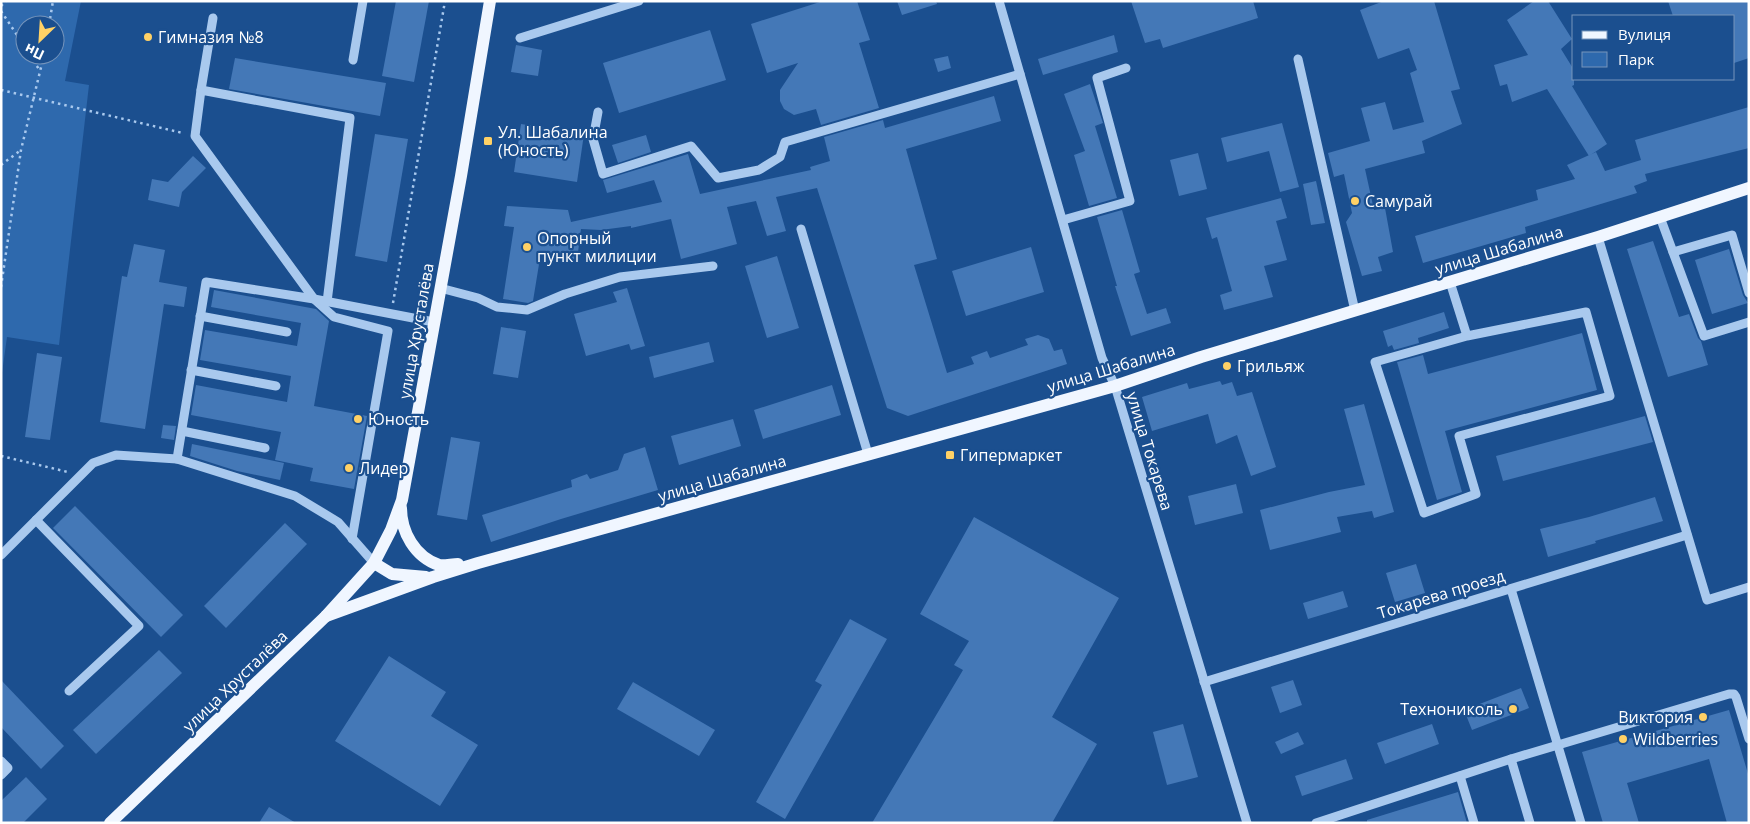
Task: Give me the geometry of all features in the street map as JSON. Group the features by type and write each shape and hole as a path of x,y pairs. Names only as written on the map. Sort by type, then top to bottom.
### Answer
{"main road":[{"name":"улица Хрусталёва","path":"111,823 326,616 374,563 391,530 402,500 490,1"},
{"name":"улица Шабалина","path":"326,616 433,577 478,563 1115,386 1201,357 1598,238 1749,188"},
{"name":"улица Шабалина","path":"402,500 401,516 405,532 419,554 440,565 478,563"},
{"name":"улица Шабалина","path":"374,563 392,574 433,577"}],"street":[{"path":"353,60 363,1"},
{"path":"520,38 639,1"},
{"name":"улица Токарева","path":"999,1 1102,358 1115,386 1247,823"},
{"path":"213,18 194,136 314,299 334,318 388,331"},
{"path":"1298,59 1355,311"},
{"path":"1063,220 1130,201 1097,78 1126,68"},
{"path":"598,112 593,139 603,174 691,146 718,178 760,170 780,158 785,142 1020,74"},
{"path":"201,90 350,118 327,302"},
{"path":"1660,217 1704,336 1749,322"},
{"path":"801,229 868,454"},
{"path":"1673,252 1732,235 1749,293"},
{"path":"1598,238 1707,600 1749,587"},
{"path":"440,288 478,298 497,307 527,310 565,294 620,277 713,266"},
{"path":"177,459 206,282 314,299 434,322"},
{"path":"1450,282 1467,336"},
{"path":"1586,312 1610,396 1459,436 1476,494 1424,513 1375,362 1467,336 1586,312"},
{"path":"352,539 391,314"},
{"path":"200,316 288,332"},
{"path":"191,370 276,386"},
{"path":"182,430 265,448"},
{"path":"1,555 93,463 116,455 177,459 295,496 338,522 374,563"},
{"path":"36,520 139,626 105,660 69,691"},
{"name":"Токарева проезд","path":"1204,682 1688,535"},
{"path":"1511,589 1581,823"},
{"path":"1316,823 1557,745 1728,694 1734,694 1736,697 1749,738"},
{"path":"1511,760 1530,823"},
{"path":"1,761 8,768 1,775"},
{"path":"1460,776 1474,823"}],"path":[{"path":"1,6 6,1"},
{"path":"51,15 53,1"},
{"path":"391,314 445,1"},
{"path":"1,11 15,32"},
{"path":"36,65 41,72"},
{"path":"1,287 21,150 42,65"},
{"path":"1,90 194,136"},
{"path":"1,164 21,150"},
{"path":"1,456 82,475"}],"green space":[{"path":"1,1 81,1 65,81 89,85 59,345 7,337 1,380"}],"building":[{"path":"396,1 429,1 414,82 382,76"},
{"path":"823,1 857,1 870,40 859,43 879,108 821,125 816,109 794,115 784,109 780,101 780,90 798,63 767,73 751,24"},
{"path":"897,1 936,1 937,4 902,15"},
{"path":"1131,1 1253,1 1258,18 1163,48 1160,39 1145,43"},
{"path":"1384,1 1434,1 1460,89 1451,91 1462,124 1422,141 1425,153 1365,169 1374,210 1385,208 1393,252 1378,257 1382,271 1362,276 1346,222 1352,213 1344,174 1334,177 1328,153 1370,141 1361,108 1385,102 1393,130 1424,122 1410,73 1417,70 1409,48 1378,59 1360,10"},
{"path":"1534,1 1548,1 1572,39 1561,49 1572,67 1574,85 1572,86 1607,144 1589,156 1547,89 1512,102 1507,84 1500,86 1494,65 1528,55 1507,20"},
{"path":"1668,1 1749,1 1749,58 1735,63 1735,15 1673,15"},
{"path":"710,30 726,80 619,113 603,63"},
{"path":"1114,35 1118,52 1043,75 1038,59"},
{"path":"516,45 542,50 538,76 511,72"},
{"path":"948,56 951,68 938,72 934,59"},
{"path":"235,58 386,83 380,116 229,89"},
{"path":"1090,84 1103,123 1095,126 1117,198 1089,206 1074,155 1085,151 1064,94"},
{"path":"994,96 1001,121 906,149 937,259 914,265 947,373 974,364 971,357 987,351 990,358 1028,345 1025,339 1038,335 1049,339 1054,351 1062,349 1067,364 908,416 887,408 817,188 776,197 786,231 767,236 756,201 727,207 737,244 681,259 671,219 631,228 631,226 601,230 581,229 577,260 541,252 533,301 528,303 503,299 514,227 504,226 507,206 568,210 571,222 662,202 654,180 607,193 603,180 688,154 700,194 811,170 810,167 830,161 824,137 883,120 885,128"},
{"path":"1749,107 1749,148 1645,174 1647,181 1634,186 1637,193 1525,227 1526,233 1423,263 1415,236 1538,200 1536,190 1575,179 1567,165 1596,152 1605,171 1641,160 1635,140"},
{"path":"1282,123 1299,187 1280,192 1269,151 1227,162 1221,138"},
{"path":"521,124 584,134 577,182 514,172"},
{"path":"375,134 408,139 387,262 355,256"},
{"path":"646,135 651,152 618,163 612,145"},
{"path":"1198,153 1207,189 1179,196 1170,160"},
{"path":"193,156 206,168 182,192 179,207 148,200 152,179 168,182"},
{"path":"1316,181 1325,223 1311,225 1303,184"},
{"path":"1281,198 1287,218 1276,221 1287,260 1264,266 1273,297 1224,310 1220,295 1232,291 1217,237 1212,239 1206,218"},
{"path":"1122,210 1140,272 1134,274 1147,314 1166,308 1171,323 1131,336 1115,286 1117,286 1097,217"},
{"path":"1653,241 1679,317 1689,314 1698,338 1701,341 1708,365 1668,377 1627,249"},
{"path":"134,244 165,250 159,282 187,287 184,307 164,304 145,429 100,422 122,276 127,277"},
{"path":"1031,247 1044,292 966,316 952,271"},
{"path":"1729,249 1743,295 1748,303 1712,314 1695,260"},
{"path":"777,256 799,328 767,338 745,266"},
{"path":"627,288 645,346 631,350 629,344 586,356 574,314 617,302 613,292"},
{"path":"214,290 316,309 329,321 314,406 367,416 354,489 310,481 313,468 275,460 281,432 191,415 196,385 287,402 291,376 200,360 205,330 297,346 301,323 211,307"},
{"path":"1444,312 1449,328 1418,338 1419,343 1394,350 1392,345 1388,347 1383,331"},
{"path":"501,327 526,331 518,378 493,374"},
{"path":"1582,333 1597,390 1445,431 1462,492 1437,500 1397,362 1423,355 1428,374"},
{"path":"709,342 714,362 654,378 649,357"},
{"path":"37,353 62,357 50,440 25,437"},
{"path":"1220,381 1222,385 1232,382 1237,396 1252,392 1276,467 1251,476 1237,435 1216,444 1208,414 1152,431 1142,397 1187,383 1189,389"},
{"path":"832,385 841,415 763,439 754,410"},
{"path":"1364,404 1394,512 1374,518 1372,511 1337,517 1341,532 1270,550 1260,510 1329,492 1365,485 1344,409"},
{"path":"1645,416 1653,442 1503,481 1496,456"},
{"path":"733,419 741,446 679,465 671,436"},
{"path":"163,425 176,426 174,440 161,438"},
{"path":"451,437 480,442 467,520 437,515"},
{"path":"192,444 284,463 280,480 237,471 190,456"},
{"path":"645,447 658,490 491,542 482,515 572,487 571,480 587,474 590,479 618,470 624,454"},
{"path":"1236,484 1243,513 1195,525 1188,496"},
{"path":"1655,497 1663,521 1548,557 1540,529 1589,517"},
{"path":"75,506 183,615 161,637 53,528"},
{"path":"974,517 1119,598 1052,717 1097,744 1052,823 872,823 963,670 954,665 969,641 920,614"},
{"path":"285,523 307,544 226,628 204,606"},
{"path":"1416,564 1425,593 1395,602 1386,573"},
{"path":"1343,591 1348,607 1308,619 1303,603"},
{"path":"850,619 887,639 785,819 756,802 822,685 815,681"},
{"path":"159,650 182,673 96,754 73,730"},
{"path":"389,656 446,692 431,716 478,745 440,806 335,741"},
{"path":"1,680 64,746 41,769 1,727"},
{"path":"1293,680 1302,705 1280,713 1271,687"},
{"path":"633,682 715,730 699,756 617,709"},
{"path":"1521,688 1529,708 1472,730 1464,710"},
{"path":"1729,710 1749,777 1749,823 1727,823 1709,759 1627,783 1639,823 1603,823 1582,752"},
{"path":"1183,724 1198,777 1167,785 1153,732"},
{"path":"1432,724 1439,744 1385,764 1377,743"},
{"path":"1298,732 1304,744 1281,754 1275,742"},
{"path":"1346,759 1353,779 1302,796 1295,776"},
{"path":"26,777 47,799 23,823 1,823 1,801"},
{"path":"1458,792 1467,823 1367,823 1367,820"},
{"path":"269,807 296,823 259,823"}],"place":[{"name":"Гимназия №8","path":"148,37"},
{"name":"Ул. Шабалина (Юность)","path":"488,141"},
{"name":"Самурай","path":"1355,201"},
{"name":"Опорный пункт милиции","path":"527,247"},
{"name":"Грильяж","path":"1227,366"},
{"name":"Юность","path":"358,419"},
{"name":"Гипермаркет","path":"950,455"},
{"name":"Лидер","path":"349,468"},
{"name":"Технониколь","path":"1513,709"},
{"name":"Виктория","path":"1703,717"},
{"name":"Wildberries","path":"1623,739"}]}
